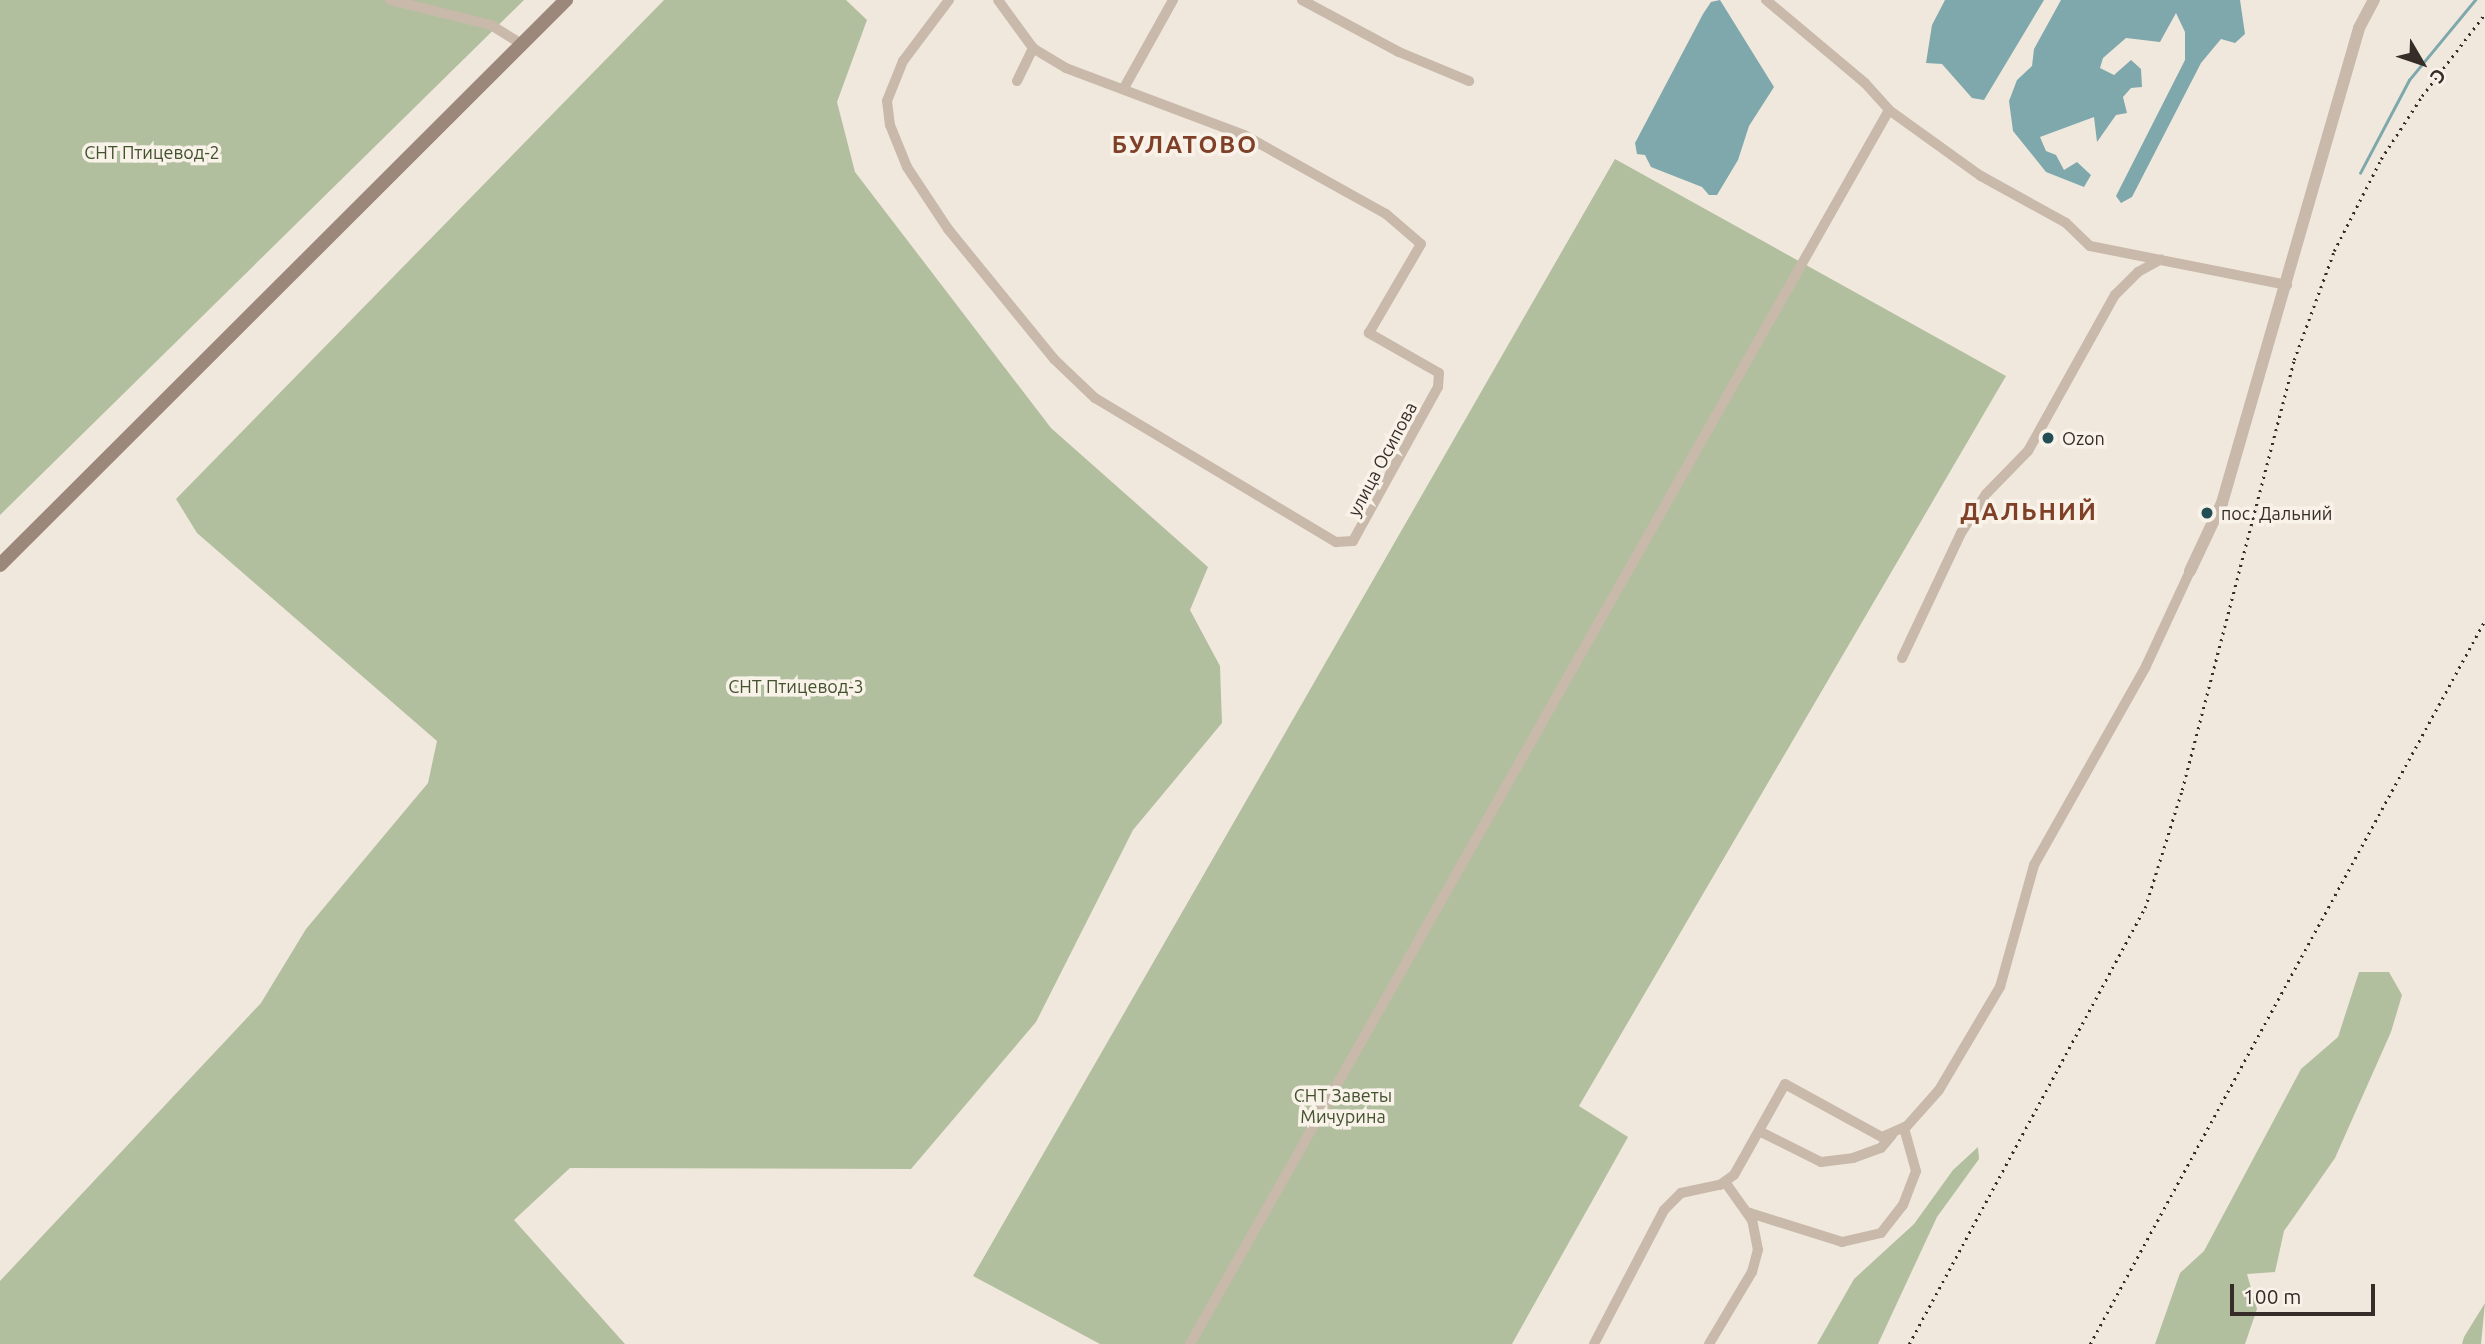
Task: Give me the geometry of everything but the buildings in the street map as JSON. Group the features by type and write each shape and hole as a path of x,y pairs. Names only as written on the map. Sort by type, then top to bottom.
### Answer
{"main road":[{"path":"0,565 566,0"}],"street":[{"path":"390,0 491,25 522,44"},
{"name":"улица Осипова","path":"949,0 903,61 887,101 890,125 907,167 948,229 1054,359 1095,398 1336,542 1353,541 1438,387 1439,373 1369,333 1421,244 1386,215 1244,135 1066,68 1033,48 998,0"},
{"path":"1124,88 1172,0"},
{"path":"1302,0 1399,52 1469,81"},
{"path":"1766,0 1865,83 1889,110 1981,176 2066,223 2090,246 2287,285"},
{"path":"1759,1131 1821,1161 1853,1158 1881,1148 1892,1135 1904,1128 1939,1090 1993,1002 2007,969 2015,922 2034,865 2146,666 2222,503 2287,285 2359,27 2374,0"},
{"path":"1017,81 1033,48"},
{"path":"1189,1344 1889,110"},
{"path":"1902,658 1961,533 1980,503 2028,451 2115,295 2138,272 2161,259"},
{"path":"1594,1344 1672,1201 1681,1193 1725,1182 1734,1175 1785,1084 1868,1132 1892,1135"},
{"path":"1747,1213 1842,1242 1881,1233 1903,1205 1916,1171 1904,1128"},
{"path":"1709,1344 1752,1272 1758,1250 1757,1230 1725,1182"}],"green space":[{"name":"СНТ Птицевод-2","path":"0,0 524,0 0,515"},
{"name":"СНТ Птицевод-3","path":"664,0 846,0 867,20 837,102 855,172 1051,428 1208,567 1190,610 1220,666 1222,723 1133,830 1036,1022 911,1169 570,1168 514,1220 625,1344 0,1344 0,1281 261,1003 306,929 428,783 437,741 197,533 176,499"},
{"name":"СНТ Заветы Мичурина","path":"1615,159 2006,376 1579,1106 1628,1137 1512,1344 1100,1344 973,1276"},
{"path":"2359,972 2389,972 2402,995 2391,1032 2335,1158 2284,1231 2275,1272 2247,1274 2257,1309 2245,1344 2155,1344 2180,1273 2204,1251 2301,1069 2338,1037"},
{"path":"1978,1147 1979,1159 1937,1217 1878,1344 1817,1344 1854,1279 1914,1224 1953,1170"},
{"path":"2485,1303 2481,1344 2462,1344 2464,1337"}],"water":[{"path":"1720,0 1774,87 1749,126 1738,160 1717,195 1709,195 1702,187 1651,167 1645,155 1637,154 1635,143 1703,14 1711,2"},
{"path":"1945,0 2044,0 1984,100 1972,98 1942,64 1926,63 1932,25"},
{"path":"2061,0 2240,0 2245,34 2235,43 2221,39 2201,63 2132,197 2121,203 2116,196 2185,60 2185,32 2176,13 2160,42 2126,38 2103,58 2100,68 2114,75 2131,60 2141,69 2142,87 2131,88 2123,97 2127,113 2116,115 2097,142 2094,117 2040,137 2046,151 2056,155 2064,170 2077,162 2091,175 2084,187 2046,172 2013,131 2009,101 2017,80 2032,66 2034,49"}],"waterway":[{"path":"2360,173 2409,80 2475,0"}],"railway":[{"path":"1909,1344 2145,908 2182,790 2294,360 2334,251 2381,159 2422,96 2485,14"},
{"path":"2090,1344 2485,620"}],"place":[{"name":"Ozon","path":"2048,438"},
{"name":"пос. Дальний","path":"2207,513"}],"district":[{"name":"БУЛАТОВО","path":"1185,145"},
{"name":"ДАЛЬНИЙ","path":"2029,512"}]}
